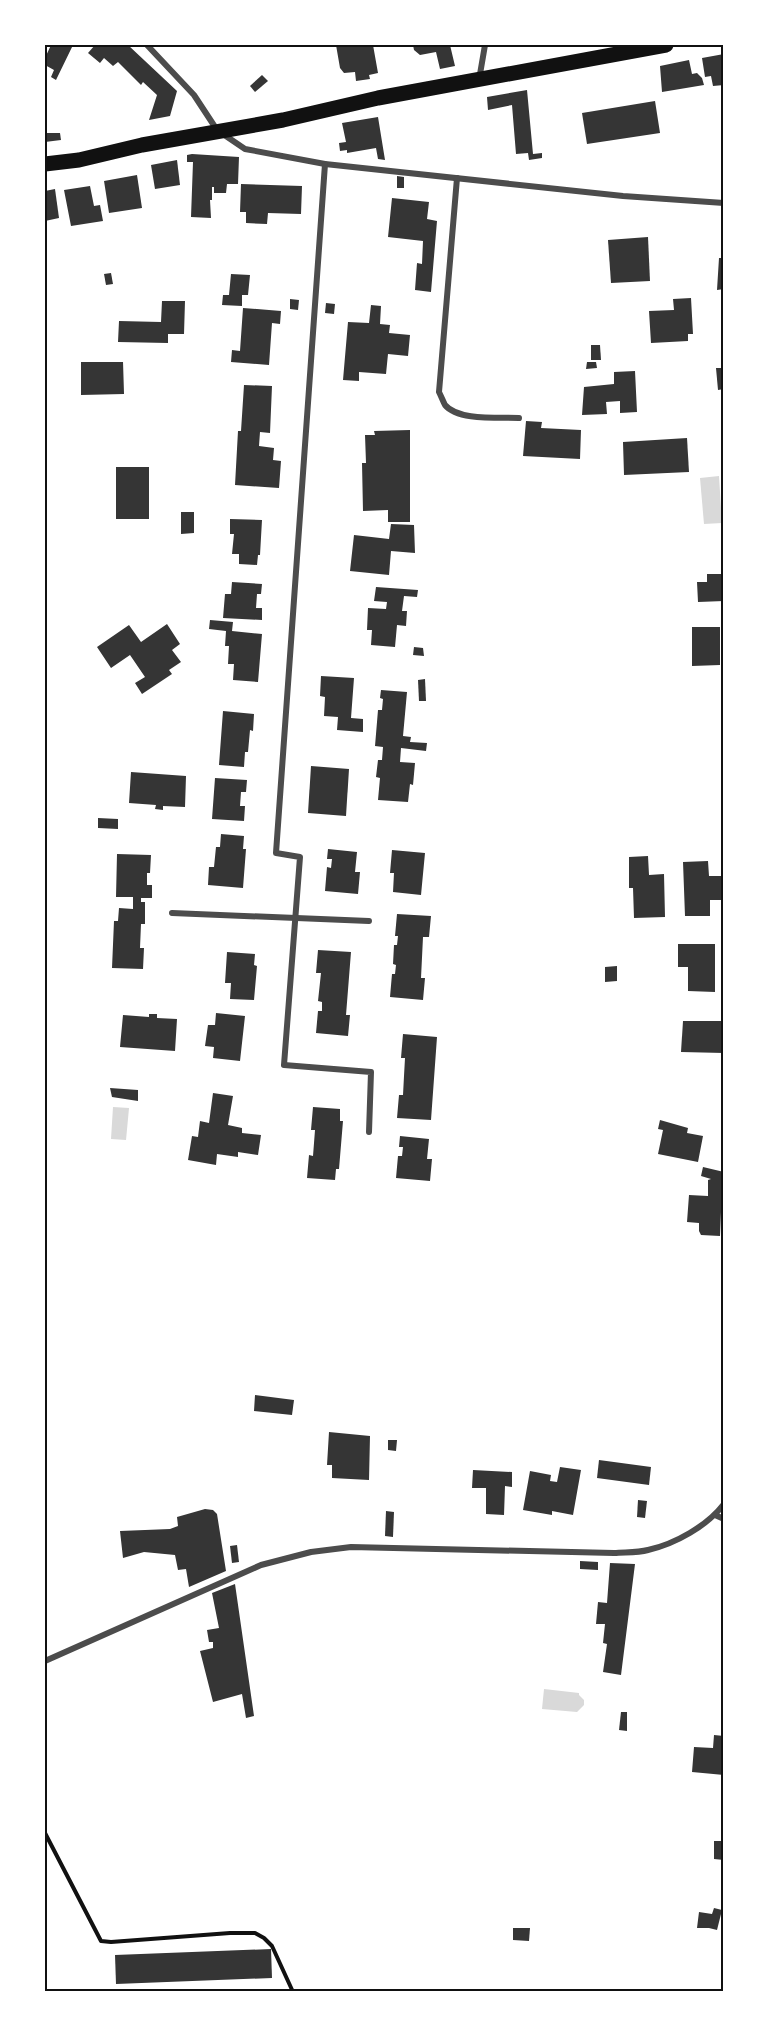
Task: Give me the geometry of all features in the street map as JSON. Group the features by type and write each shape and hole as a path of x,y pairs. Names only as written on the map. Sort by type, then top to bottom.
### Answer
{"main road":[{"path":"45,164 79,160 217,130 283,120 378,98 666,45"}],"street":[{"path":"147,45 194,95 217,130 245,149 325,164 623,196 724,203"},
{"path":"479,80 485,45"},
{"path":"325,164 276,853 300,857 284,1065 372,1072 369,1132"},
{"path":"457,178 439,392 446,406 456,413 519,418"},
{"path":"172,913 369,921"},
{"path":"45,1661 261,1565 312,1552 351,1547 614,1553 647,1551 673,1542 716,1515 724,1504"},
{"path":"716,1515 724,1519"}],"path":[{"path":"45,1833 101,1941 255,1933 272,1946 293,1992"}],"shaded area":[{"path":"719,476 722,523 704,524 700,478"},
{"path":"113,1107 129,1108 126,1140 111,1139"},
{"path":"544,1689 579,1693 584,1700 584,1705 577,1712 542,1709"}],"building":[{"path":"51,45 73,45 56,80 51,77 54,70 45,65 45,58"},
{"path":"95,45 128,45 177,91 170,116 149,120 157,95 143,82 141,85 118,62 113,66 104,58 100,63 88,53"},
{"path":"336,45 373,45 378,73 369,75 370,79 356,81 355,72 344,73 340,68"},
{"path":"413,45 450,45 455,66 440,69 436,52 420,55 414,50"},
{"path":"724,54 724,85 713,86 711,76 705,77 702,58"},
{"path":"689,60 692,74 697,73 704,85 662,92 660,66"},
{"path":"262,75 268,81 255,92 250,86"},
{"path":"527,90 533,154 542,153 542,158 529,160 528,153 516,154 512,105 488,110 487,97"},
{"path":"655,101 660,133 587,144 582,113"},
{"path":"378,117 385,160 378,159 376,148 347,153 347,150 340,151 339,143 346,142 342,123"},
{"path":"45,133 60,133 61,140 45,142"},
{"path":"187,155 239,157 238,184 227,184 226,193 214,193 214,187 212,187 211,218 191,217 193,162 187,162"},
{"path":"177,160 180,185 155,189 151,165"},
{"path":"137,175 142,208 109,213 104,181"},
{"path":"397,176 404,177 404,188 397,188"},
{"path":"241,184 302,186 301,214 268,213 267,224 246,223 246,212 240,212"},
{"path":"90,186 94,206 100,205 103,221 71,226 64,190"},
{"path":"55,189 59,218 45,221 45,191"},
{"path":"392,198 429,202 427,219 437,221 431,292 415,290 417,263 422,264 423,241 388,237"},
{"path":"648,237 650,281 611,283 608,240"},
{"path":"719,258 724,258 724,289 717,290"},
{"path":"111,273 113,284 106,285 104,274"},
{"path":"231,274 250,275 248,295 242,295 242,306 222,305 223,295 229,295"},
{"path":"691,298 693,334 688,334 688,341 651,343 649,311 674,310 673,299"},
{"path":"290,299 299,300 298,310 290,309"},
{"path":"162,301 185,301 184,334 168,334 168,343 118,342 119,321 161,322"},
{"path":"326,303 335,304 334,314 325,313"},
{"path":"371,305 381,306 380,324 390,325 389,333 410,335 408,356 388,354 386,374 359,372 359,381 343,380 348,322 369,323"},
{"path":"243,308 281,311 280,324 272,323 269,365 231,362 232,350 240,351"},
{"path":"591,345 600,345 601,360 591,360"},
{"path":"81,362 123,362 124,394 81,395"},
{"path":"587,362 596,362 597,368 586,369"},
{"path":"716,368 724,368 724,389 718,390"},
{"path":"635,371 637,412 620,413 620,401 606,402 607,414 582,415 584,387 614,384 614,372"},
{"path":"244,385 272,386 270,433 260,432 259,446 274,448 273,460 281,461 279,488 235,485 238,431 241,431"},
{"path":"526,421 542,422 541,428 581,430 580,459 523,456"},
{"path":"410,430 410,522 388,522 388,510 363,511 362,463 366,463 365,435 375,435 374,431"},
{"path":"687,438 689,472 624,475 623,442"},
{"path":"116,467 149,467 149,519 116,519"},
{"path":"181,512 194,512 194,533 181,534"},
{"path":"230,519 262,520 260,555 258,555 257,565 239,564 239,554 232,554 234,534 230,534"},
{"path":"391,524 414,525 415,553 391,551 389,575 350,571 354,535 389,539"},
{"path":"707,574 724,574 724,601 698,602 697,582 707,582"},
{"path":"232,582 262,584 261,594 257,594 256,608 262,608 262,620 223,618 225,594 231,594"},
{"path":"376,587 418,590 417,597 404,596 402,611 407,611 406,626 397,625 395,647 371,645 372,630 367,630 368,608 386,609 387,602 374,601"},
{"path":"210,620 233,622 232,631 262,634 258,682 233,680 234,664 228,664 229,646 225,646 226,631 209,629"},
{"path":"167,624 180,644 172,650 181,662 169,670 172,674 142,694 135,683 145,677 130,655 111,668 97,647 129,625 141,642"},
{"path":"692,627 720,627 720,665 692,666"},
{"path":"414,647 423,648 424,656 413,655"},
{"path":"321,676 354,678 351,718 363,719 363,732 337,730 338,717 324,716 325,697 320,696"},
{"path":"425,679 426,701 419,701 418,680"},
{"path":"381,690 407,692 403,736 411,737 410,742 427,743 426,751 401,748 400,762 415,763 413,785 410,784 408,802 378,800 380,778 376,777 378,760 382,760 383,747 375,746 378,710 382,710"},
{"path":"223,711 254,714 253,731 250,730 244,767 219,765"},
{"path":"311,766 349,769 346,816 308,813"},
{"path":"131,772 186,776 185,807 163,806 163,810 155,809 156,805 129,803"},
{"path":"215,778 247,780 246,792 241,792 240,806 245,806 244,821 212,819"},
{"path":"98,818 118,819 118,829 98,828"},
{"path":"221,834 244,836 243,849 246,849 243,888 208,885 209,867 214,867 216,847 220,847"},
{"path":"328,849 357,852 355,872 360,872 358,894 325,891 327,867 331,868 332,859 327,859"},
{"path":"392,850 425,853 421,895 393,892 394,873 390,873"},
{"path":"117,854 151,855 147,885 152,885 152,898 141,898 141,902 145,902 145,924 141,924 140,948 144,948 143,969 112,968 114,921 118,921 119,908 133,909 133,897 116,897"},
{"path":"648,856 649,875 664,874 665,917 634,918 633,888 629,888 629,857"},
{"path":"708,861 709,876 721,876 722,900 710,900 710,916 685,916 683,862"},
{"path":"397,914 431,916 429,937 423,937 421,978 425,978 423,1000 390,997 392,974 395,974 396,965 393,964 394,945 397,945 398,936 395,936"},
{"path":"678,944 715,944 715,992 688,991 688,967 678,967"},
{"path":"318,950 351,952 346,1015 350,1015 348,1036 316,1033 318,1011 322,1011 322,1002 318,1001 321,973 316,973"},
{"path":"227,952 255,954 254,965 257,966 254,1000 230,999 231,983 225,983"},
{"path":"617,966 617,981 605,982 605,967"},
{"path":"216,1013 245,1016 240,1061 213,1058 214,1047 205,1046 208,1025 215,1025"},
{"path":"149,1014 157,1014 157,1018 177,1019 175,1051 120,1047 123,1015 149,1017"},
{"path":"683,1021 724,1021 724,1053 681,1052"},
{"path":"403,1034 437,1037 431,1120 397,1118 399,1095 403,1095 405,1058 401,1058"},
{"path":"110,1088 138,1090 138,1101 112,1097"},
{"path":"213,1093 233,1096 228,1125 242,1128 242,1133 261,1135 258,1155 238,1152 238,1157 217,1154 216,1165 188,1160 192,1136 198,1137 200,1121 209,1123"},
{"path":"313,1107 340,1109 340,1121 343,1121 339,1169 336,1169 335,1180 307,1178 309,1155 313,1156 315,1130 311,1130"},
{"path":"660,1120 688,1128 687,1133 703,1136 698,1162 658,1154 663,1130 658,1129"},
{"path":"400,1136 429,1139 427,1159 432,1159 430,1181 396,1178 398,1156 402,1156 403,1147 399,1147"},
{"path":"703,1167 724,1172 724,1212 721,1212 720,1236 701,1235 699,1223 687,1222 689,1195 708,1196 708,1180 711,1179 701,1176"},
{"path":"255,1395 294,1400 292,1415 254,1411"},
{"path":"329,1432 370,1436 369,1480 332,1478 332,1465 327,1465"},
{"path":"388,1440 397,1440 396,1451 388,1450"},
{"path":"599,1460 651,1467 649,1485 597,1478"},
{"path":"560,1467 581,1470 573,1515 552,1511 552,1515 523,1510 530,1471 551,1475 550,1481 557,1482"},
{"path":"473,1470 512,1472 512,1487 505,1486 504,1515 486,1514 486,1488 472,1488"},
{"path":"638,1500 647,1501 645,1518 637,1517"},
{"path":"205,1509 213,1510 217,1514 226,1571 189,1587 186,1569 178,1570 175,1555 144,1552 123,1558 120,1531 170,1529 178,1526 177,1517"},
{"path":"386,1511 394,1512 393,1537 385,1536"},
{"path":"237,1545 239,1562 232,1563 230,1546"},
{"path":"580,1561 598,1562 598,1570 580,1569"},
{"path":"610,1563 635,1564 621,1675 603,1672 607,1644 603,1643 605,1624 596,1624 598,1602 607,1603"},
{"path":"235,1584 254,1716 246,1718 242,1694 213,1702 200,1651 213,1648 213,1642 209,1642 207,1630 219,1628 212,1593"},
{"path":"621,1712 627,1712 627,1731 619,1730"},
{"path":"714,1735 724,1736 724,1775 692,1772 694,1747 713,1748"},
{"path":"714,1841 724,1841 724,1860 714,1859"},
{"path":"714,1908 722,1910 717,1930 697,1928 699,1912 712,1914"},
{"path":"513,1928 530,1928 529,1941 513,1940"},
{"path":"271,1949 272,1978 116,1984 115,1955"},
{"path":"287,1989 287,1992 243,1992 243,1990"}]}
